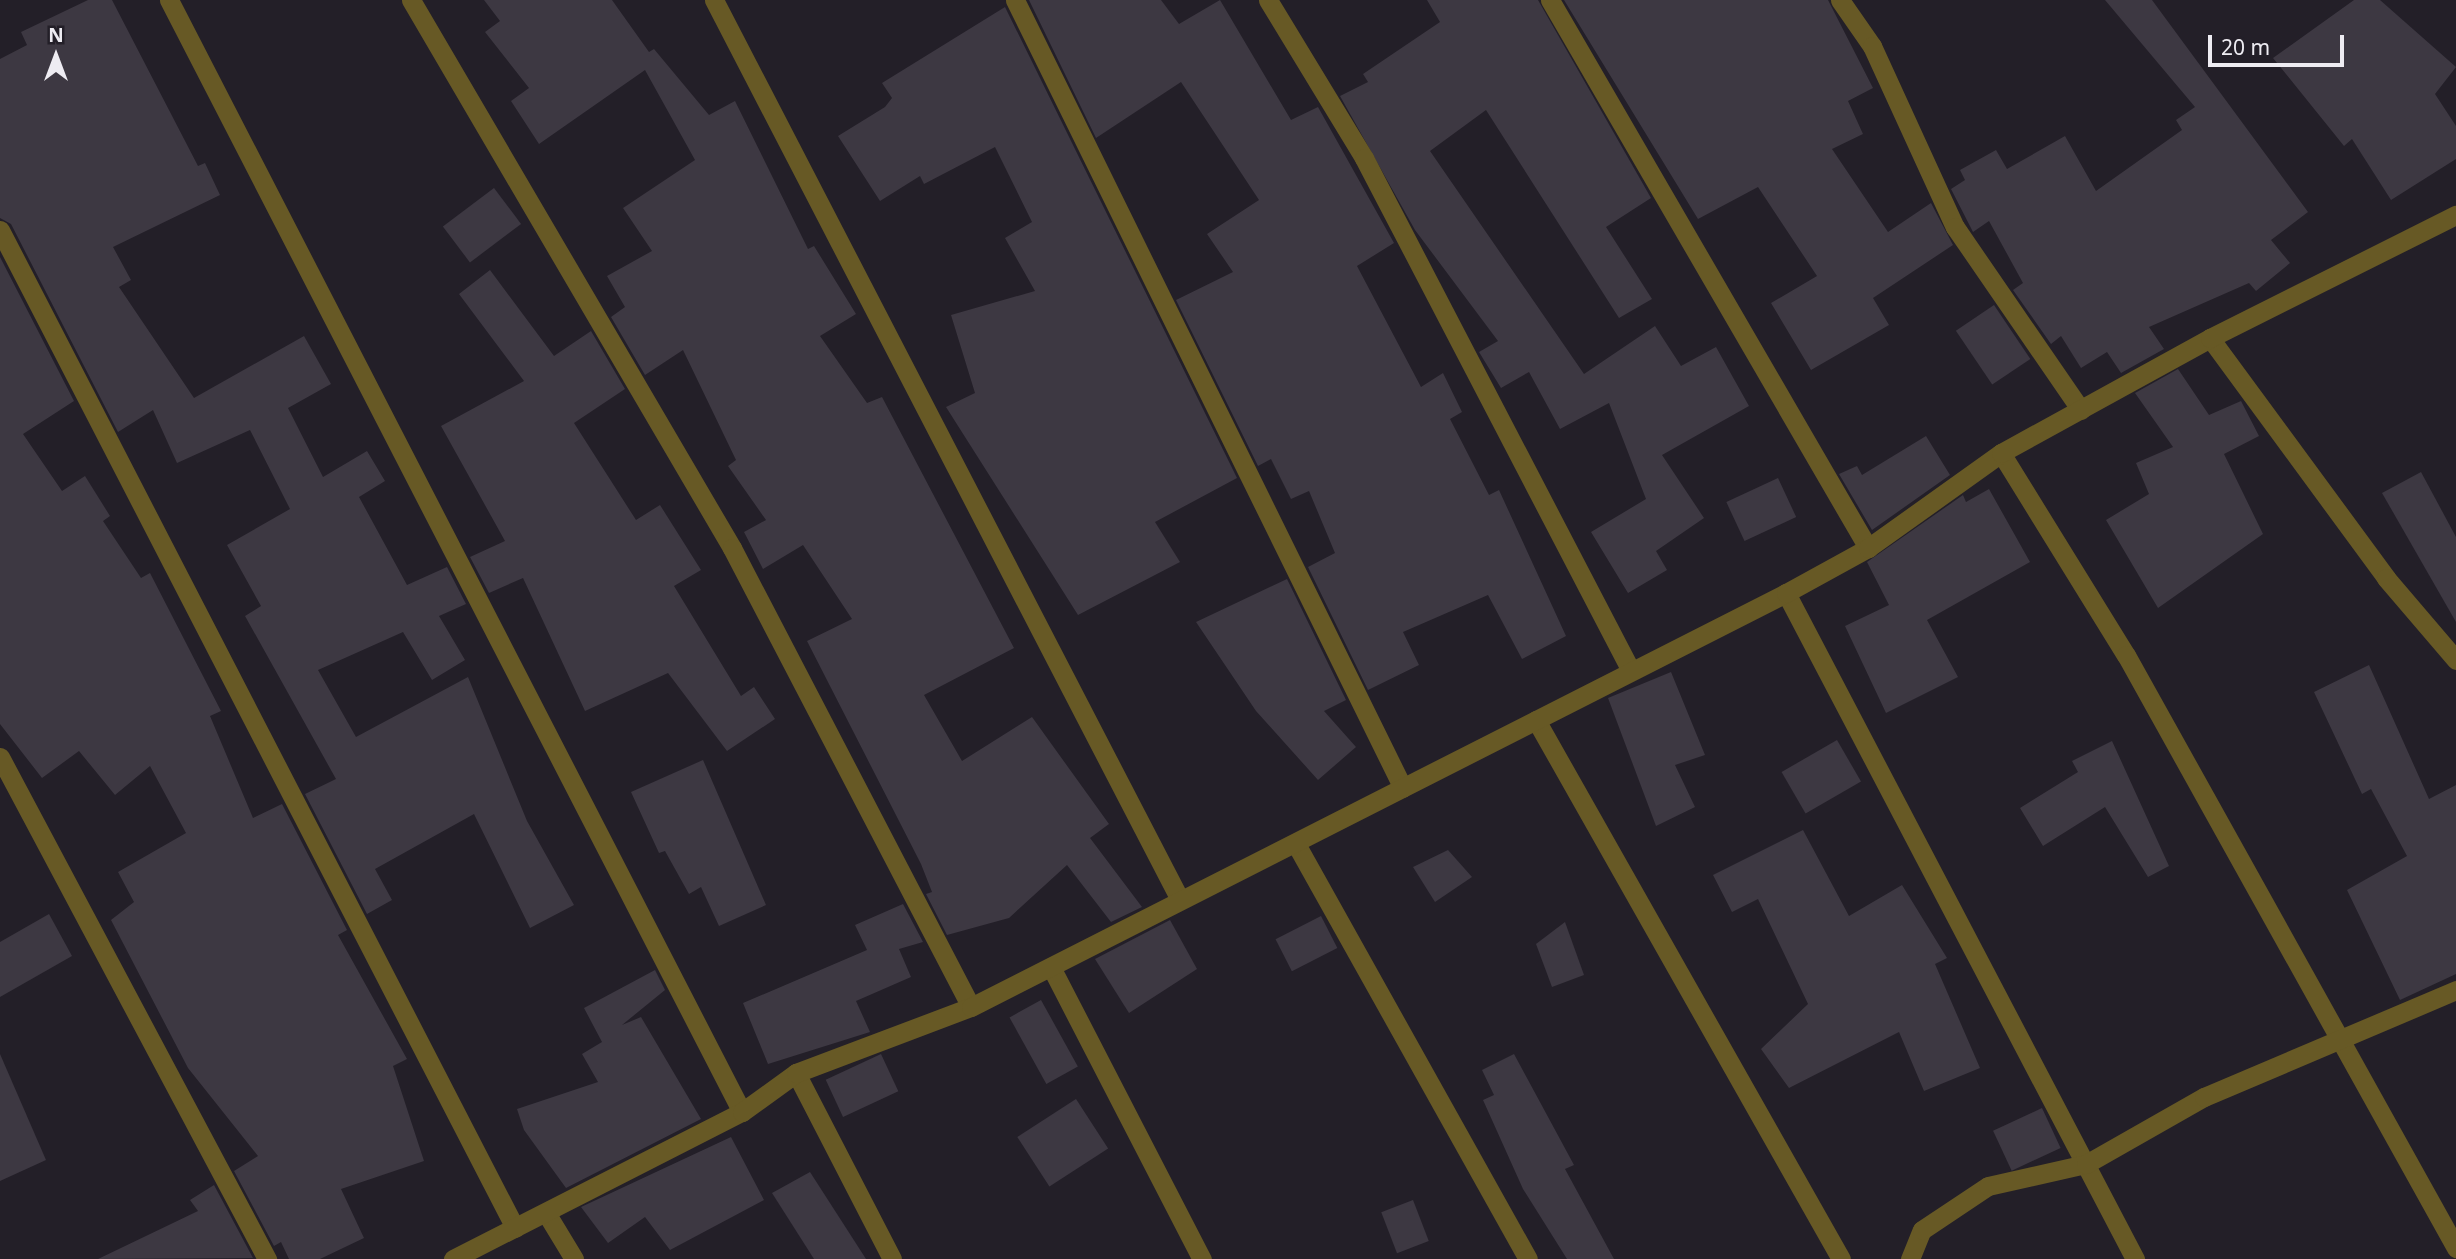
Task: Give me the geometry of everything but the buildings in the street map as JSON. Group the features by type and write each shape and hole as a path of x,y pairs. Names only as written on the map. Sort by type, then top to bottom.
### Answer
{"street":[{"path":"169,0 742,1112"},
{"path":"411,0 732,548 971,1007"},
{"path":"714,0 1179,898"},
{"path":"1015,0 1403,788"},
{"path":"1268,0 1364,158 1630,669"},
{"path":"1550,0 1868,548"},
{"path":"1840,0 1872,46 1955,227 2081,410"},
{"path":"453,1259 515,1228 548,1216 742,1112 796,1073 971,1007 1179,898 1296,844 1630,669 1786,593 1868,548 2001,453 2210,338 2456,215"},
{"path":"0,230 515,1228"},
{"path":"2210,338 2386,578 2456,660"},
{"path":"2001,453 2126,655 2337,1040 2456,1248"},
{"path":"1786,593 2135,1259"},
{"path":"1536,720 1841,1259"},
{"path":"0,757 267,1259"},
{"path":"1296,844 1528,1259"},
{"path":"1051,967 1202,1259"},
{"path":"1910,1259 1922,1230 1988,1186 2086,1164 2204,1097 2456,990"},
{"path":"796,1073 892,1259"},
{"path":"548,1216 574,1259"}]}
